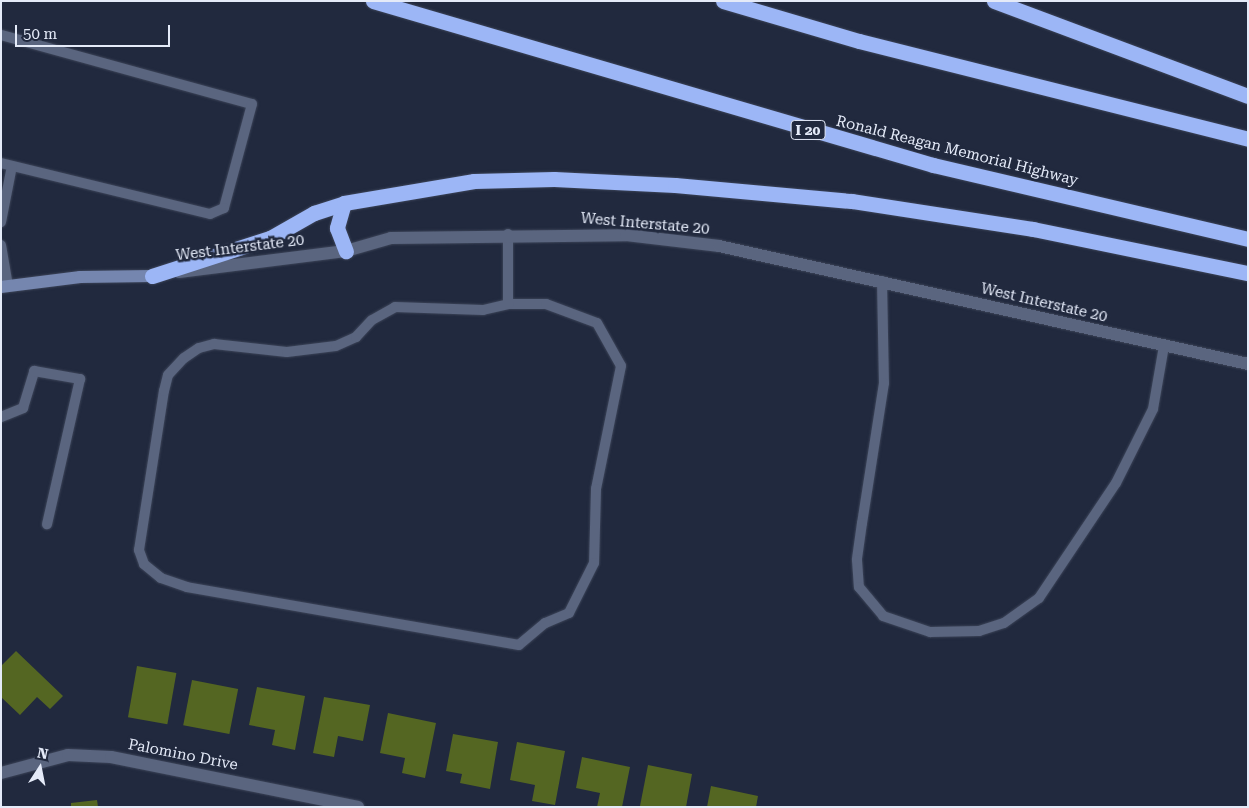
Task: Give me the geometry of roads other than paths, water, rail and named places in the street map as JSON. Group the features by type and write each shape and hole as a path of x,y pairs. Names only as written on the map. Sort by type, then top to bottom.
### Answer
{"highway":[{"name":"Ronald Reagan Memorial Highway","path":"373,1 933,165 1248,240"},
{"path":"723,1 859,41 1248,139"},
{"path":"994,1 1248,96"},
{"path":"152,276 270,238 314,213 344,203 474,181 554,179 675,185 852,201 1034,229 1248,273"},
{"path":"344,203 337,228 346,251"}],"main road":[{"name":"West Interstate 20","path":"5,286 80,277 152,276"}],"street":[{"name":"West Interstate 20","path":"152,276 346,251 391,238 508,234 626,235 719,246 1248,364"},
{"name":"Palomino Drive","path":"1,773 68,755 111,757 358,807"}],"lane":[{"path":"1,35 252,104 224,208 210,214 6,165 1,222"},
{"path":"508,234 508,304"},
{"path":"1,245 5,286"},
{"path":"882,281 884,383 857,560 859,587 883,616 930,632 979,631 1004,624 1039,598 1116,483 1153,409 1164,346"},
{"path":"508,304 546,304 597,324 621,366 596,489 594,563 569,613 545,623 518,645 187,587 161,578 144,564 138,550 168,375 199,348 214,344 297,351 349,340 395,307 483,310 508,304"},
{"path":"1,417 23,408 34,371 80,379 47,524"}]}
